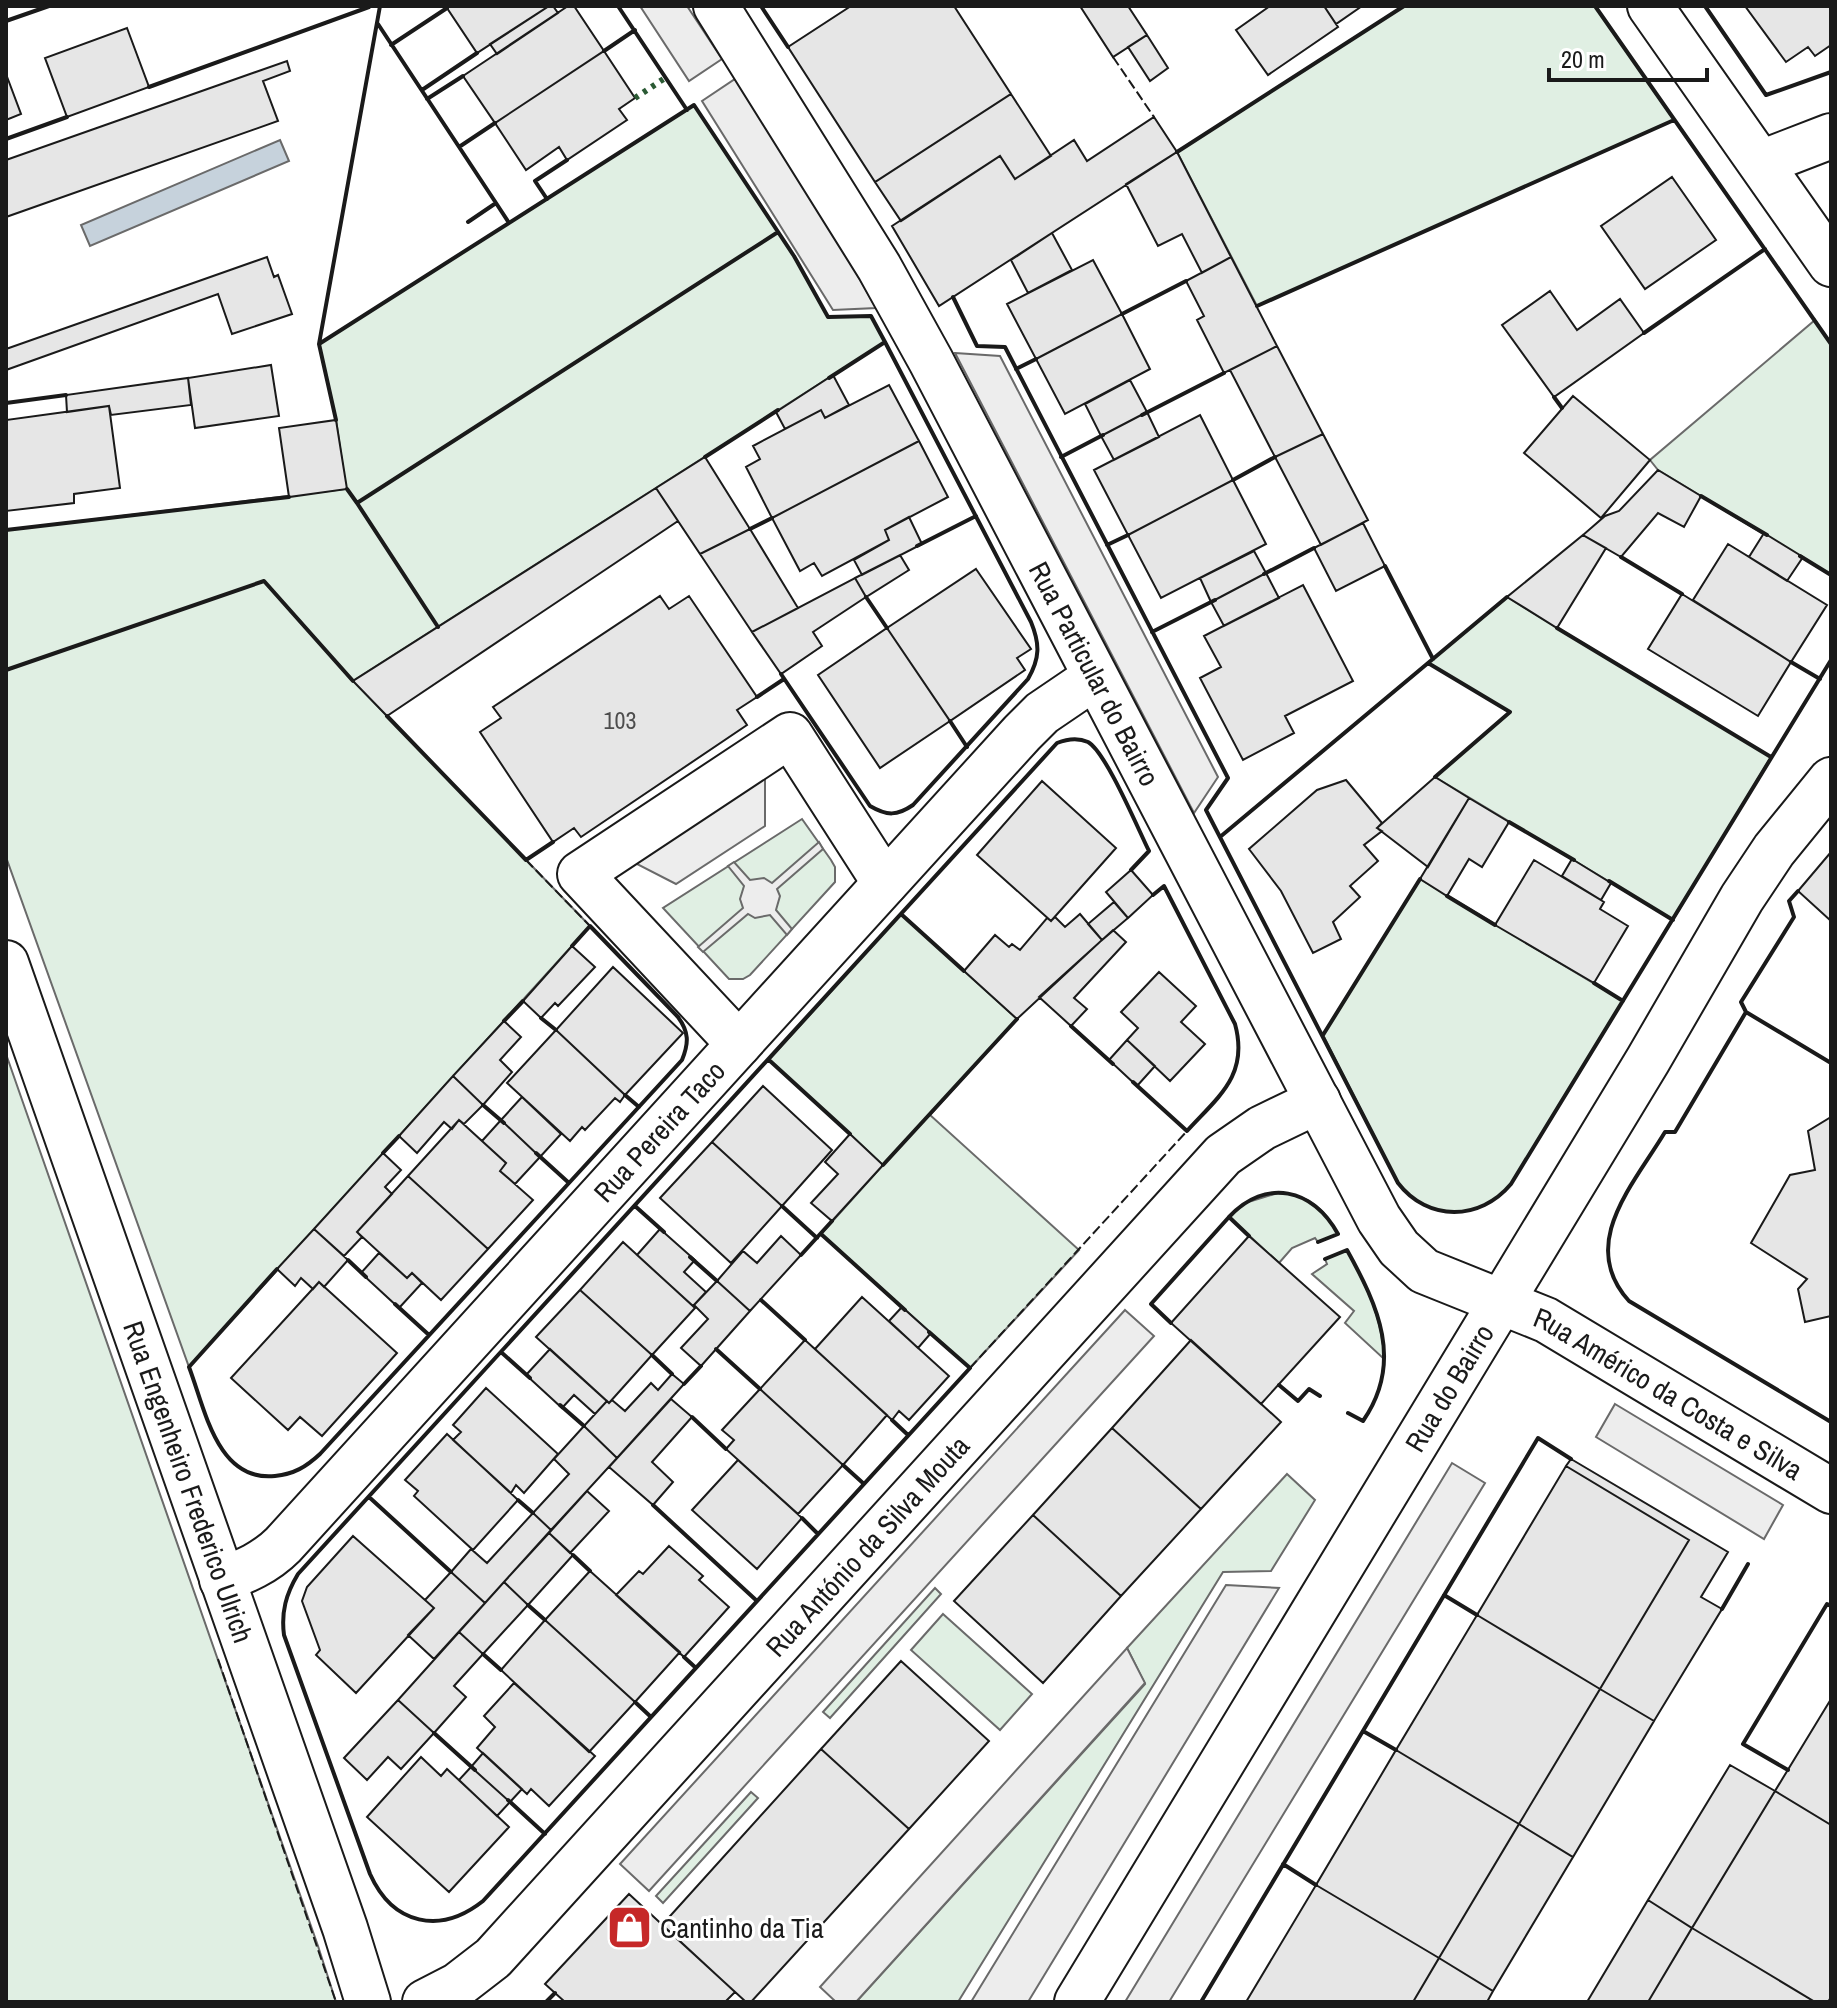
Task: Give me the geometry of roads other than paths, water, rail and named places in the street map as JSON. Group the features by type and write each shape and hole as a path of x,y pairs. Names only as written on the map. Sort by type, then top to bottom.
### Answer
{"street":[{"name":"Rua Particular do Bairro","path":"716,6 879,267 931,361 1379,1219 1399,1248 1424,1271 1502,1301"},
{"path":"1650,6 1831,264"},
{"path":"1761,163 1831,136"},
{"name":"Rua Pereira Taco","path":"222,1580 271,1557 1042,713 1095,677"},
{"path":"739,1044 580,874 790,735 885,883"},
{"name":"Rua do Bairro","path":"1077,2002 1648,1060 1742,898 1774,850 1829,779"},
{"name":"Rua Engenheiro Frederico Ulrich","path":"6,963 345,1928 368,2002"},
{"name":"Rua António da Silva Mouta","path":"425,2002 458,1985 493,1958 1223,1155 1262,1128 1318,1101"},
{"name":"Rua Américo da Costa e Silva","path":"1502,1301 1546,1320 1831,1491"}],"place":[{"name":"Cantinho da Tia","path":"629,1928"}]}
